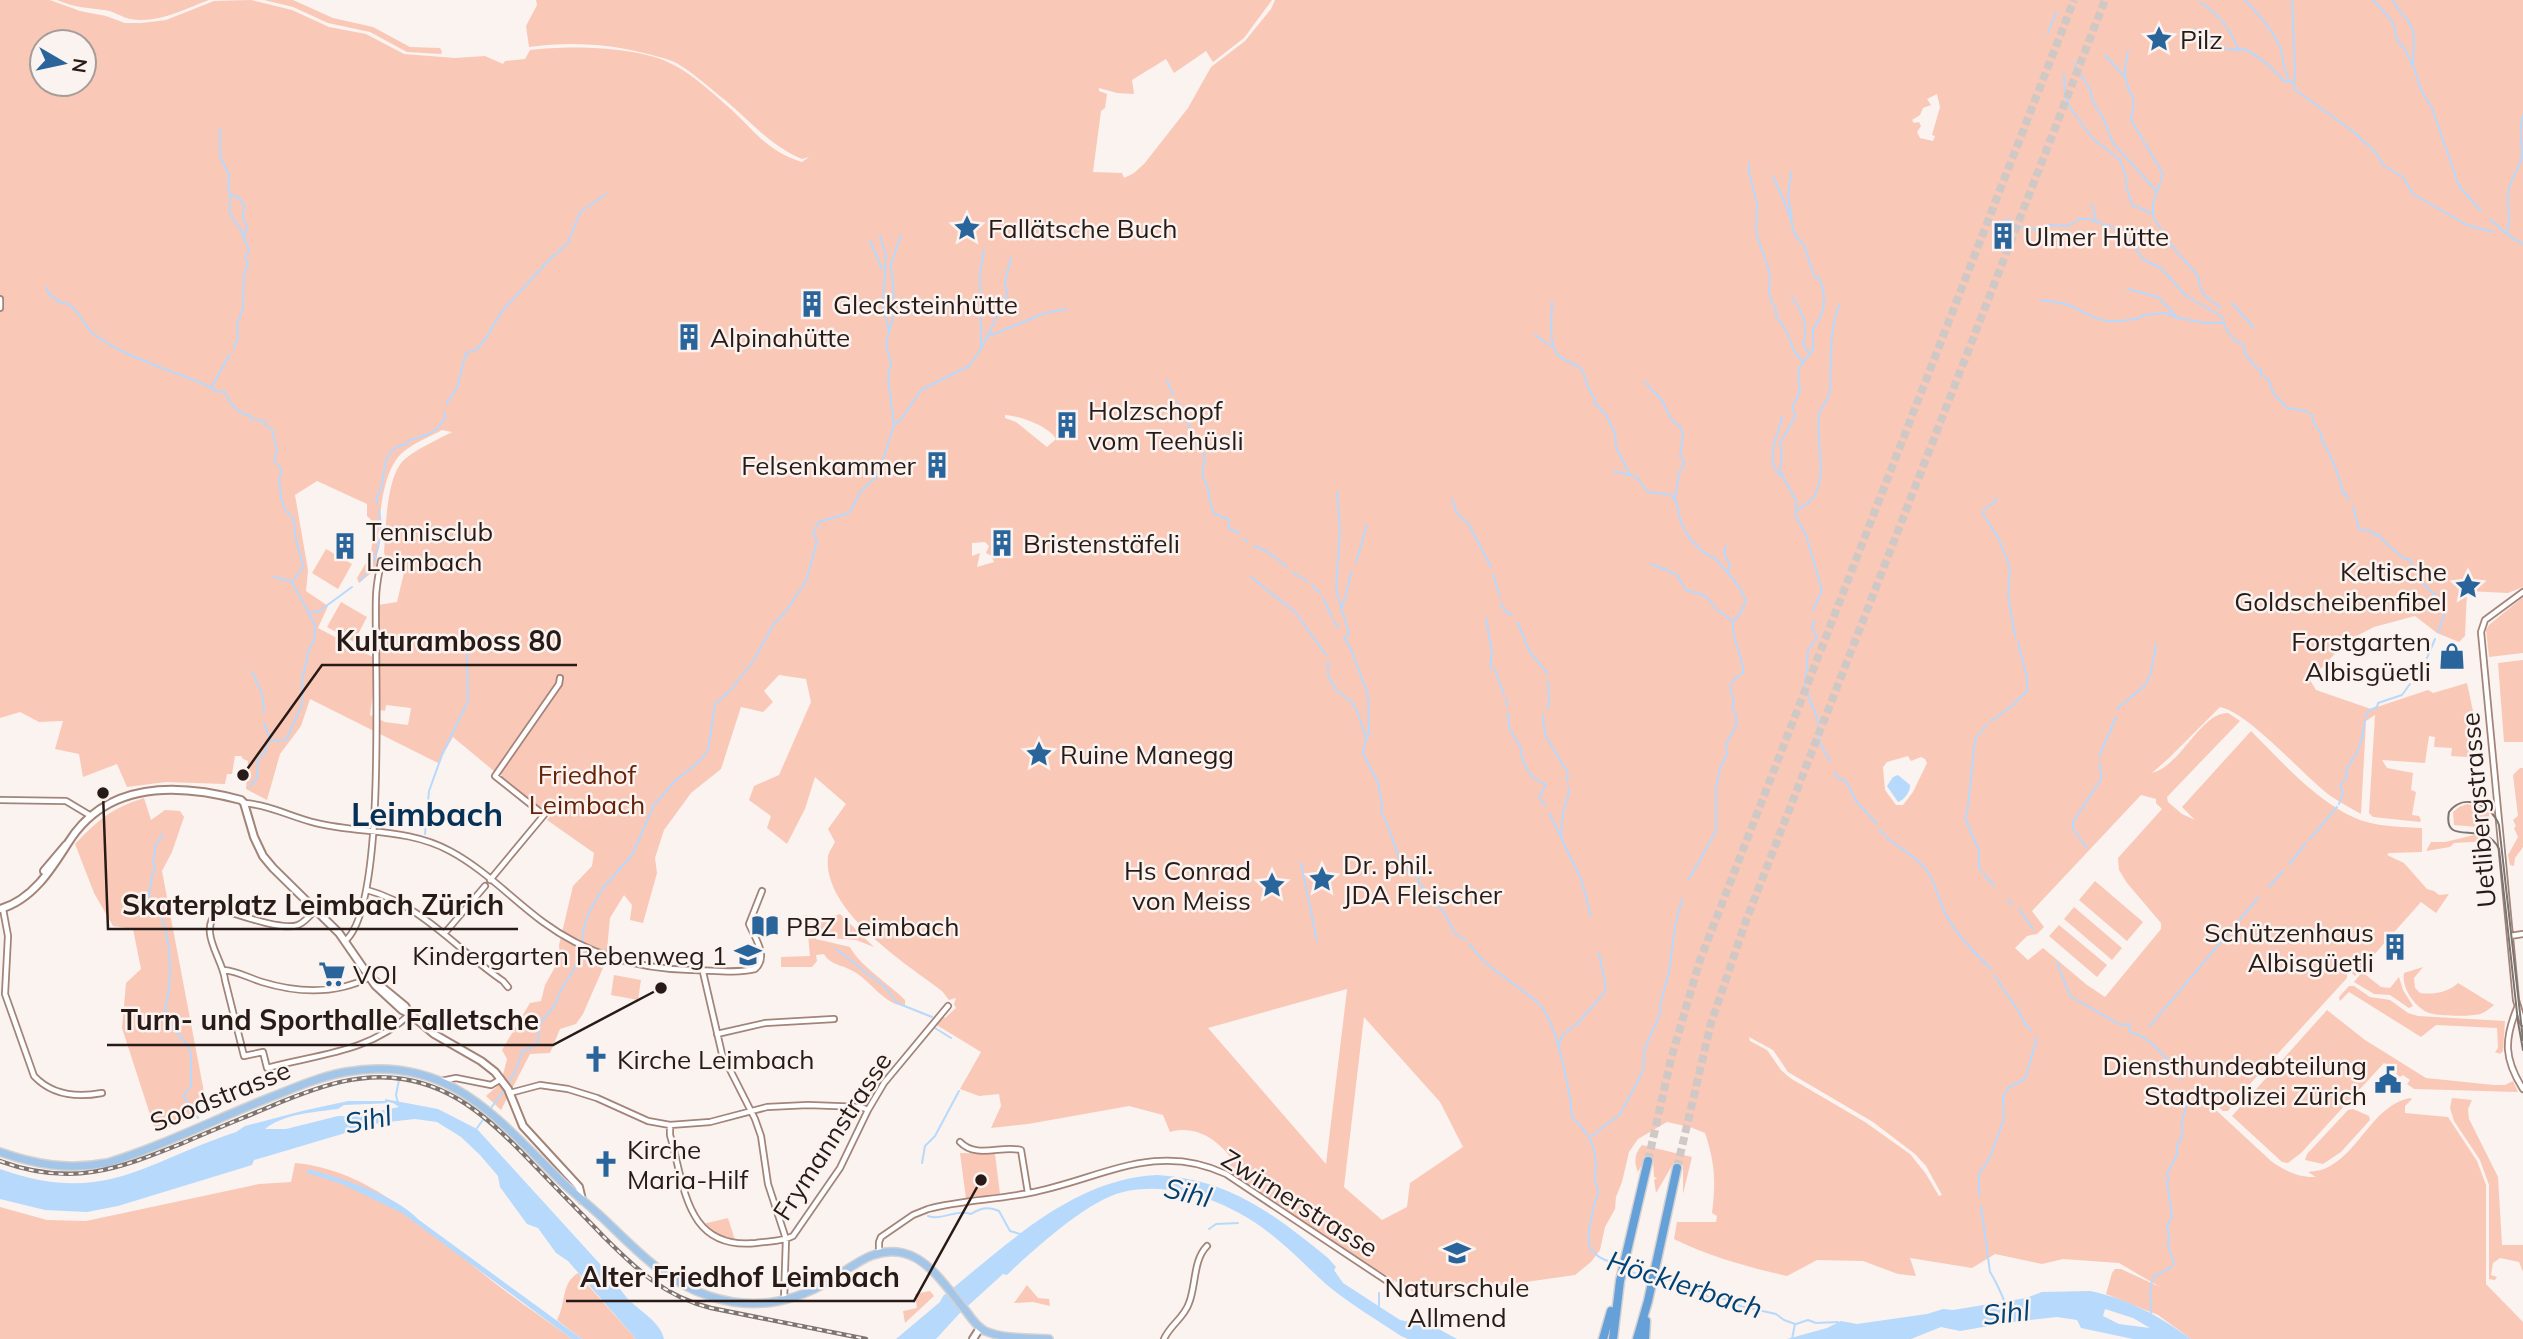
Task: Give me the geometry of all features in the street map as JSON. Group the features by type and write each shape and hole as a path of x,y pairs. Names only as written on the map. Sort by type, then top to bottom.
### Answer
{"highway":[{"path":"1604,1339 1648,1161"},
{"path":"1637,1339 1677,1168"},
{"path":"1613,1339 1620,1281"},
{"path":"1645,1339 1648,1301"}],"main road":[{"name":"Soodstrasse","path":"0,1152 40,1165 92,1166 121,1159 255,1103 331,1075 363,1070 392,1070 440,1081 491,1111 653,1265 692,1290 749,1305 769,1304 822,1285 867,1256 879,1252"},
{"path":"879,1252 909,1255 931,1271 980,1328 1002,1336 1049,1339"}],"street":[{"path":"0,299 0,308"},
{"path":"345,941 355,931 367,890 373,831 377,695 376,595 381,561"},
{"name":"Uetlibergstrasse","path":"2523,592 2491,614 2484,621 2481,632 2517,1006 2523,1023"},
{"path":"490,880 544,815 495,776 559,684 560,678"},
{"path":"102,1093 60,1093 43,1086 33,1074 5,994 8,936 2,909 25,896 42,881 90,816 105,804 122,796 155,789 211,794 263,805 315,823 413,836 465,860 544,923 569,939 605,955 643,965 703,972 750,970 759,966 762,954 749,924 762,891"},
{"path":"0,800 66,801 90,816"},
{"path":"244,803 263,856 345,941 374,985 394,1004 411,1014 434,1034 486,1064 505,1086 523,1126 579,1187 582,1199"},
{"path":"444,934 485,886"},
{"path":"367,890 401,903 444,934 508,987"},
{"path":"315,910 303,923 291,927 219,910 213,916 209,929 224,970 244,1056 263,1052 267,1068 354,1047 383,1036 411,1014"},
{"path":"2510,936 2523,934"},
{"path":"224,970 285,988 313,991 344,987 370,977"},
{"path":"670,1125 670,1135 691,1211 700,1226 720,1239 733,1243 786,1239 768,1184 761,1136 728,1068 703,972"},
{"name":"Frymannstrasse","path":"784,1300 786,1239 793,1236 840,1168 867,1111 884,1083 948,1006"},
{"name":"Uetlibergstrasse","path":"2517,1006 2508,1032 2508,1053 2515,1076 2523,1089"},
{"path":"717,1034 765,1023 835,1019"},
{"path":"440,1081 456,1078 491,1085 540,1085 568,1089 597,1098 648,1121 670,1125 710,1122 750,1110 808,1105 861,1107 867,1111"},
{"path":"960,1142 965,1148 988,1152 1021,1150 1028,1194"},
{"name":"Zwirnerstrasse","path":"879,1252 881,1237 918,1213 950,1204 1028,1194 1117,1166 1168,1160 1197,1163 1226,1174 1390,1283"},
{"path":"1164,1339 1171,1326 1188,1307 1199,1259 1207,1246"},
{"path":"973,1339 980,1328"}],"green space":[{"name":"Friedhof Leimbach","path":"0,0 50,0 125,23 141,23 166,20 214,1 251,0 292,10 329,27 366,34 404,54 455,58 485,56 503,64 505,61 525,59 530,50 546,48 604,48 643,54 674,65 690,75 734,112 764,142 780,153 802,162 809,157 802,159 781,147 702,81 672,61 637,51 606,46 560,44 529,47 526,26 537,5 536,0 1272,0 1244,38 1213,62 1206,51 1174,73 1166,59 1132,80 1134,94 1099,88 1099,91 1107,94 1105,108 1101,111 1093,172 1122,173 1124,178 1144,164 1188,108 1211,67 1245,41 1275,0 2523,0 2523,587 2508,593 2467,591 2465,636 2459,642 2437,633 2415,616 2374,627 2347,641 2310,680 2316,690 2371,709 2428,690 2433,693 2467,683 2483,758 2451,756 2452,748 2434,747 2435,737 2429,736 2425,763 2382,760 2387,768 2413,773 2411,790 2416,792 2412,815 2419,816 2421,820 2373,817 2369,813 2375,715 2366,721 2361,814 2320,788 2246,721 2220,707 2152,773 2172,761 2209,721 2228,713 2240,721 2167,797 2168,802 2182,814 2195,820 2182,807 2251,731 2304,784 2335,807 2374,824 2422,828 2422,852 2387,855 2404,863 2427,889 2439,895 2449,894 2436,913 2421,902 2355,976 2351,972 2347,973 2347,978 2228,1111 2223,1111 2205,1094 2203,1098 2271,1161 2292,1173 2310,1177 2316,1177 2308,1172 2325,1168 2341,1158 2377,1118 2397,1102 2412,1099 2405,1106 2405,1113 2448,1117 2477,1161 2486,1185 2486,1284 2523,1322 2523,1339 2191,1339 2158,1315 2106,1294 2115,1269 2121,1269 2160,1287 2119,1263 2063,1259 2042,1264 1995,1254 1972,1268 1910,1258 1916,1276 1898,1274 1863,1261 1817,1260 1787,1276 1758,1269 1715,1256 1674,1239 1677,1222 1716,1222 1717,1216 1712,1213 1714,1173 1705,1133 1667,1122 1638,1139 1629,1152 1615,1209 1605,1227 1600,1250 1591,1262 1575,1275 1442,1294 1416,1294 1229,1172 1231,1158 1211,1139 1188,1130 1170,1132 1163,1115 1129,1106 991,1128 1001,1106 999,1094 979,1096 960,1089 981,1052 935,1024 941,1015 945,1018 956,1008 956,998 949,1000 942,991 868,933 838,896 830,876 828,856 835,842 828,829 846,804 815,777 805,809 787,844 767,828 771,816 749,800 754,786 779,775 811,702 806,679 779,675 764,691 773,702 763,712 741,707 721,769 691,793 664,830 655,858 657,873 643,923 630,920 632,905 624,895 610,918 606,961 583,1014 576,1024 560,1029 550,1053 530,1054 501,1110 486,1096 501,1083 507,1059 502,1050 530,1003 541,1001 545,985 560,958 559,945 573,886 592,866 594,853 547,820 550,816 502,778 500,771 559,686 563,675 495,772 453,737 438,763 310,699 301,726 280,754 267,800 246,789 248,761 241,756 235,756 232,774 227,774 225,784 166,782 127,787 117,764 83,777 79,754 55,749 63,721 39,722 20,712 0,718","holes":["1937,94 1940,107 1932,135 1935,136 1933,141 1920,138 1917,132 1921,126 1919,122 1914,123 1912,120 1920,115 1923,108 1931,105 1927,99","1005,415 1034,422 1056,439 1047,447 1016,422 1005,418","442,430 452,432 410,455 399,467 388,503 384,553 386,558 406,564 397,602 378,605 379,707 385,711 386,705 411,708 408,725 385,722 370,715 373,657 318,628 328,606 306,591 308,570 295,495 317,481 367,504 367,516 374,523 371,554 357,578 359,583 376,569 380,513 390,471 400,455 411,446","985,542 989,546 986,553 992,556 994,562 977,567 980,553 972,556 972,543","1908,756 1911,761 1921,757 1927,763 1913,792 1903,805 1896,805 1885,790 1883,767 1887,762","2141,795 2156,799 2162,809 2118,858 2119,870 2161,923 2161,929 2105,997 2043,948 2028,960 2015,948 2027,936 2037,934 2044,927 2032,911","1347,989 1326,1164 1208,1028","1364,1017 1440,1102 1463,1147 1410,1183 1407,1207 1382,1220 1344,1187","1749,1037 1773,1050 1788,1072 1873,1122 1915,1154 1926,1166 1942,1195 1939,1196 1910,1154 1865,1122 1790,1078 1767,1050 1750,1041"]},
{"path":"57,0 209,0 171,15 140,20"},
{"path":"264,0 293,0 333,18 373,27 410,47 440,48 442,52 407,52 370,32 328,23 293,7"},
{"path":"326,549 352,564 338,589 312,573"},
{"path":"2523,597 2523,653 2489,657 2486,630"},
{"path":"341,602 367,617 354,642 327,627"},
{"path":"2523,660 2523,742 2504,742 2498,663"},
{"path":"2523,768 2523,847 2515,858 2514,866 2510,865 2508,855 2518,837 2513,820 2518,816 2513,775"},
{"path":"144,798 151,820 165,810 180,811 184,817 162,871 204,1092 193,1105 195,1116 156,1133 122,1028 126,983 141,969 133,929 113,926 94,893 75,844 106,816"},
{"path":"2467,804 2489,812 2489,828 2454,825 2453,812"},
{"path":"2474,835 2489,838 2489,841 2454,843 2450,847 2426,851 2431,842 2445,842"},
{"path":"2095,881 2143,922 2127,941 2079,900"},
{"path":"2074,907 2122,948 2112,960 2064,919"},
{"path":"840,914 874,947 856,940 819,937 821,921"},
{"path":"807,915 816,933 816,939 850,947 867,967 905,1000 905,1006 891,1002 860,975 833,963 824,954 816,955 817,961 812,967 781,967 781,957 810,956 807,924 803,919 803,916"},
{"path":"2059,925 2107,965 2097,977 2049,936"},
{"path":"2423,967 2414,978 2415,988 2420,993 2440,992 2458,983 2494,1005 2482,1013 2469,1016 2429,1013 2419,1007 2410,996 2404,979 2404,973"},
{"path":"2362,972 2381,987 2390,988 2399,977 2413,1006 2409,1008 2390,995 2374,994 2354,982"},
{"path":"614,975 641,980 638,1000 611,995"},
{"path":"2349,986 2354,986 2370,997 2390,1000 2408,1013 2418,1016 2505,1021 2503,1051 2500,1054 2495,1052 2498,1048 2497,1028 2436,1025 2421,1037 2349,992 2340,1001 2339,997"},
{"path":"2327,1010 2365,1040 2426,1078 2494,1085 2505,1085 2513,1081 2518,1092 2414,1089 2407,1084 2410,1080 2403,1075 2400,1077 2384,1063 2301,1153 2288,1163 2282,1162 2232,1116"},
{"path":"2452,1098 2472,1100 2468,1109 2469,1119 2498,1177 2502,1245 2523,1245 2523,1272 2519,1262 2500,1258 2493,1263 2491,1275 2497,1277 2495,1280 2489,1279 2489,1185 2480,1160 2454,1121 2450,1108"},
{"path":"2353,1109 2369,1116 2370,1120 2341,1152 2323,1164 2305,1160 2307,1154 2348,1110"},
{"path":"1642,1145 1692,1157 1683,1194 1683,1166 1677,1162 1673,1164 1656,1193 1654,1180 1657,1178 1654,1177 1653,1160 1646,1157 1638,1172 1636,1158"},
{"path":"960,1153 995,1154 1000,1194 966,1199"},
{"path":"295,1163 323,1168 348,1177 396,1203 492,1281 572,1339 0,1339 0,1207 47,1220 86,1221 259,1184 291,1182"},
{"path":"728,1218 735,1240 718,1236 703,1224"},
{"path":"578,1273 636,1339 582,1339 557,1320 566,1288"},
{"path":"1027,1285 1038,1298 1049,1299 1050,1306 1033,1302 1014,1303"},
{"path":"930,1291 934,1296 905,1323 903,1311 917,1308 915,1294"}],"water":[{"path":"1898,775 1910,787 1907,795 1898,802 1887,786 1893,777"},
{"name":"Sihl","path":"348,1101 385,1101 438,1109 477,1129 610,1275 627,1298 654,1322 664,1339 636,1339 568,1261 556,1253 538,1228 527,1224 500,1187 498,1176 480,1155 461,1137 437,1122 415,1119 379,1123 254,1160 252,1165 118,1206 87,1212 45,1210 0,1199 0,1169 36,1179 68,1183 96,1182 148,1167 245,1126","holes":["393,1103 399,1107 353,1116 338,1116 286,1129 265,1129 290,1117 338,1109 344,1105"]},
{"path":"308,1169 367,1188 396,1202 582,1339 572,1339 402,1213 342,1184 307,1173"},
{"name":"Sihl","path":"1157,1175 1207,1184 1249,1202 1269,1213 1328,1258 1336,1267 1334,1270 1343,1283 1400,1320 1435,1327 1457,1339 1408,1339 1401,1336 1336,1292 1272,1235 1239,1213 1202,1197 1182,1192 1142,1189 1109,1197 1078,1215 1007,1275 1003,1274 936,1339 896,1339 940,1302 943,1296 1042,1218 1097,1188 1126,1179"},
{"name":"Sihl","path":"2090,1291 2118,1299 2155,1316 2191,1339 2133,1339 2081,1328 2077,1320 2057,1317 1960,1331 1941,1327 1911,1339 1787,1339 1827,1328 1841,1321 1857,1324 1927,1314 1943,1309 1953,1310 2026,1298 2042,1292","holes":["2105,1309 2133,1318 2150,1328 2119,1324 2103,1316"]}],"waterway":[{"path":"2245,0 2275,37 2288,81 2292,83"},
{"path":"2292,0 2294,89 2354,132 2376,153 2383,165 2403,177 2413,194 2467,225 2493,232"},
{"path":"2373,0 2393,22 2397,40 2405,49 2421,90 2432,108 2459,186 2481,211"},
{"path":"2393,0 2412,29 2413,65"},
{"path":"2200,2 2223,23 2239,51"},
{"path":"2048,33 2056,12"},
{"path":"2193,29 2224,48 2244,49 2257,56 2284,81 2288,81"},
{"path":"2128,52 2126,82 2134,101 2131,120 2163,174 2153,203 2153,217 2172,246 2198,276 2205,296 2221,308"},
{"path":"2105,55 2125,77"},
{"path":"2074,63 2090,89 2093,102 2113,143 2157,192"},
{"path":"2064,74 2065,96 2070,107 2092,138 2120,160 2132,205 2152,213"},
{"path":"2507,232 2509,189 2522,158 2523,115"},
{"path":"220,129 220,156 229,175 230,215 240,228 249,250 245,257 248,263 244,276 243,308 237,325 238,337 234,349"},
{"path":"1749,163 1757,204 1756,233 1770,273 1771,301 1776,308 1776,317 1803,362 1798,377 1800,391 1793,406 1795,417 1780,443 1780,471 1796,501 1796,517 1806,535 1822,590 1813,610"},
{"path":"1791,172 1788,196 1792,219"},
{"path":"1773,176 1795,235 1804,245 1814,276 1819,278 1823,291 1823,311 1813,329 1813,350 1804,361"},
{"path":"446,404 457,388 466,353 476,350 502,311 568,243 580,212 606,194"},
{"path":"231,195 238,197 244,204 243,218 247,226 244,240"},
{"path":"2092,204 2096,220"},
{"path":"2007,218 2017,226 2034,229 2052,225 2068,226 2079,219 2089,219 2124,232 2143,259 2161,268 2185,295 2222,317 2229,334 2244,345 2245,354 2261,369 2261,375 2269,380 2273,393 2287,408 2306,411 2312,415 2335,467 2342,493 2347,495 2348,500"},
{"path":"2490,219 2505,233 2523,244"},
{"path":"894,425 888,378 891,362 886,345 895,308 891,264 901,235"},
{"path":"880,236 886,255 883,307 889,331"},
{"path":"870,241 882,269"},
{"path":"981,347 980,272 984,250"},
{"path":"582,943 588,914 603,888 632,855 654,805 708,750 715,704 729,692 754,660 773,625 806,581 817,541 813,533 819,522 849,513 861,491 878,475 894,425 921,390 969,366 981,349 1007,295 1005,281 1011,258"},
{"path":"46,287 50,296 71,306 90,330 105,342 213,389"},
{"path":"2128,289 2158,297 2178,318 2223,323"},
{"path":"1792,297 1804,320 1803,345 1809,352"},
{"path":"2041,300 2065,304 2109,321 2166,313 2178,318"},
{"path":"1552,302 1551,330 1555,350 1560,357 1583,372 1595,398 1594,402 1606,415 1615,433 1616,447 1630,475 1637,477 1649,492 1673,496 1681,523 1690,539 1704,553 1715,558 1738,585 1746,601 1739,616 1733,621 1743,673 1733,680 1730,688 1736,726 1726,744 1727,755 1720,768 1716,788 1716,831 1689,879"},
{"path":"2232,303 2254,328"},
{"path":"1798,510 1813,498 1818,487 1821,467 1819,415 1830,394 1832,336 1839,305"},
{"path":"989,336 1045,313 1067,309"},
{"path":"1535,335 1551,346"},
{"path":"230,354 212,386 216,391 226,393 237,410 249,415 251,419 264,421 265,425 272,429 277,451 274,460 281,469 281,496 286,511 294,520 303,567 292,582 315,625 314,641 309,649 302,681 302,705 286,740 267,741 265,753 258,759 257,778 250,786"},
{"name":"Höcklerbach","path":"1167,380 1173,395"},
{"path":"1644,381 1660,398 1673,421 1680,426 1683,436 1680,456 1685,463 1679,473 1675,499"},
{"name":"Höcklerbach","path":"1178,402 1183,411"},
{"path":"377,503 391,452 408,441 433,431 445,418 445,412"},
{"path":"1781,476 1772,456 1782,417"},
{"name":"Höcklerbach","path":"1186,418 1194,442 1205,456 1202,475 1208,488 1211,507 1215,514 1228,519 1229,528 1239,533"},
{"path":"1614,471 1630,475"},
{"name":"Höcklerbach","path":"1337,492 1340,531 1336,590 1349,634 1344,638 1351,649 1368,695 1367,737"},
{"path":"1996,498 1994,503 1984,509 1983,514 1999,539 2010,568 2008,595 2015,637"},
{"path":"1452,499 1457,514 1468,523 1491,567"},
{"path":"2353,506 2359,529 2373,532 2375,536 2379,535 2391,548 2409,559 2424,584 2436,595 2433,602 2444,615 2438,632"},
{"path":"360,581 371,567 378,549 381,529 379,510"},
{"name":"Höcklerbach","path":"1356,562 1367,525"},
{"name":"Höcklerbach","path":"1244,538 1247,542"},
{"name":"Höcklerbach","path":"1254,546 1268,552 1287,567"},
{"path":"1726,546 1724,553 1730,565 1728,571"},
{"path":"1651,564 1676,574 1686,590 1706,596 1717,610 1733,621"},
{"name":"Höcklerbach","path":"1342,607 1352,571"},
{"name":"Höcklerbach","path":"1292,572 1308,582"},
{"path":"1493,574 1500,596"},
{"path":"274,577 290,581"},
{"name":"Höcklerbach","path":"1251,577 1295,612 1326,655"},
{"name":"Höcklerbach","path":"1312,585 1320,593"},
{"path":"310,614 318,612 352,587"},
{"name":"Höcklerbach","path":"1323,598 1332,617"},
{"path":"1500,602 1506,612 1512,615"},
{"path":"1486,618 1492,653 1490,666 1495,670 1504,695"},
{"path":"1814,620 1812,628 1817,637 1808,650 1805,688 1819,722 1817,731 1820,743 1830,761"},
{"name":"Höcklerbach","path":"1334,621 1338,628"},
{"path":"1517,622 1529,650 1547,674"},
{"path":"2427,658 2435,639"},
{"path":"1991,721 2027,691 2027,678 2018,642"},
{"path":"2117,709 2146,683 2151,672 2156,644"},
{"path":"425,834 429,791 442,755 468,701 467,655 470,646"},
{"name":"Höcklerbach","path":"1328,661 1328,676 1337,691 1351,701 1364,731 1366,738 1363,753 1378,783 1381,812 1399,858 1410,873 1418,877 1430,899 1447,918 1453,932 1465,940"},
{"path":"252,672 262,693 264,713"},
{"path":"1546,709 1549,705 1548,681"},
{"path":"2366,716 2378,703 2402,695 2410,684"},
{"path":"1506,699 1507,706"},
{"path":"1508,712 1509,729 1520,746 1523,761 1531,776 1546,785 1539,797 1545,806"},
{"path":"1543,715 1545,735 1568,773 1567,781"},
{"path":"2099,757 2116,717"},
{"path":"2339,804 2343,793 2340,786 2347,777 2346,769 2360,745 2365,719"},
{"path":"264,723 270,739"},
{"path":"1982,871 1979,869 1979,851 1965,818 1975,739 1987,724"},
{"path":"2087,848 2073,829 2073,822 2101,779 2100,763"},
{"path":"1835,772 1837,778 1846,781 1856,801 1877,824"},
{"path":"1568,787 1561,838 1581,879 1591,916"},
{"path":"2310,839 2337,807"},
{"path":"1549,813 1561,837"},
{"path":"1879,829 1925,868 1949,921 1991,969"},
{"path":"163,834 155,846 155,871 149,896 157,908 167,936 170,982 165,1009 174,1030 191,1053 191,1086 183,1096 198,1118"},
{"path":"2289,864 2306,843"},
{"path":"1301,863 1317,941"},
{"path":"2269,887 2283,871"},
{"path":"1984,874 1994,886"},
{"path":"2150,1026 2258,898"},
{"path":"1592,1136 1620,1114 1644,1066 1644,1050 1660,1014 1682,899"},
{"path":"2008,900 2012,904"},
{"path":"2019,909 2033,929"},
{"name":"Höcklerbach","path":"1469,944 1484,962 1538,1003 1545,1012 1557,1040 1572,1117 1589,1138 1594,1149 1598,1192 1589,1244 1598,1256 1622,1265"},
{"path":"507,1085 522,1052 537,1044 540,1023 555,1005 581,957 582,948"},
{"path":"836,949 885,987 897,1003 932,1017"},
{"path":"1558,1048 1562,1035 1577,1024 1604,993 1606,987 1599,953"},
{"path":"2057,962 2070,996 2121,1025 2129,1024 2130,1032 2153,1044 2181,1079"},
{"path":"1994,975 2031,1030"},
{"path":"935,1028 951,1038"},
{"path":"1979,1196 1979,1174 1989,1159 2004,1120 2003,1097 2009,1087 2025,1079 2036,1037"},
{"path":"398,1103 396,1095 399,1080"},
{"path":"491,1108 504,1090"},
{"path":"922,1163 925,1146 935,1136 959,1091"},
{"path":"2151,1313 2150,1291 2153,1277 2174,1263 2167,1243 2170,1241 2167,1226 2172,1217 2167,1182 2169,1179 2166,1176 2177,1154 2177,1144 2181,1140 2181,1124 2188,1101 2186,1094"},
{"path":"477,1128 488,1113"},
{"path":"1981,1206 1990,1272 2005,1304"},
{"path":"928,1216 971,1214 988,1208 999,1211 1010,1231 1020,1234"},
{"path":"1209,1229 1216,1224 1238,1223"},
{"name":"Höcklerbach","path":"1626,1268 1634,1273 1650,1275"},
{"name":"Höcklerbach","path":"1656,1275 1696,1289 1712,1299 1727,1299 1740,1306 1776,1314 1795,1324 1792,1339"},
{"path":"1379,1293 1379,1306"},
{"name":"Höcklerbach","path":"1796,1324 1808,1320 1816,1323 1838,1322"}],"tunnel":[{"path":"1648,1161 1671,1059 1700,960 2074,0"},
{"path":"1677,1168 1711,1023 1747,918 2105,0"}],"tram line":[{"path":"2523,1040 2499,825 2484,807 2470,802 2462,803 2449,812 2452,829 2484,835 2493,840 2499,849 2523,1050"}],"railway":[{"path":"0,1161 49,1173 93,1172 159,1153 326,1086 371,1077 403,1079 443,1091 477,1112 508,1138 627,1260 679,1297 711,1308 866,1339"}],"place":[{"name":"Pilz","path":"2159,39"},
{"name":"Fallätsche Buch","path":"967,228"},
{"name":"Ulmer Hütte","path":"2003,236"},
{"name":"Glecksteinhütte","path":"812,304"},
{"name":"Alpinahütte","path":"689,337"},
{"name":"Holzschopf vom Teehüsli","path":"1067,425"},
{"name":"Felsenkammer","path":"937,465"},
{"name":"Bristenstäfeli","path":"1002,543"},
{"name":"Tennisclub Leimbach","path":"345,546"},
{"name":"Keltische Goldscheibenfibel","path":"2468,586"},
{"name":"Forstgarten Albisgüetli","path":"2452,656"},
{"name":"Ruine Manegg","path":"1039,754"},
{"name":"Kulturamboss 80","path":"243,775"},
{"name":"Skaterplatz Leimbach Zürich","path":"103,793"},
{"name":"Dr. phil. JDA Fleischer","path":"1322,879"},
{"name":"Hs Conrad von Meiss","path":"1272,885"},
{"name":"PBZ Leimbach","path":"765,926"},
{"name":"Schützenhaus Albisgüetli","path":"2395,947"},
{"name":"Kindergarten Rebenweg 1","path":"748,955"},
{"name":"VOI","path":"332,974"},
{"name":"Turn- und Sporthalle Falletsche","path":"661,988"},
{"name":"Kirche Leimbach","path":"596,1059"},
{"name":"Diensthundeabteilung Stadtpolizei Zürich","path":"2388,1080"},
{"name":"Kirche Maria-Hilf","path":"606,1164"},
{"name":"Alter Friedhof Leimbach","path":"981,1180"},
{"name":"Naturschule Allmend","path":"1457,1253"}],"district":[{"name":"Leimbach","path":"427,813"}]}
